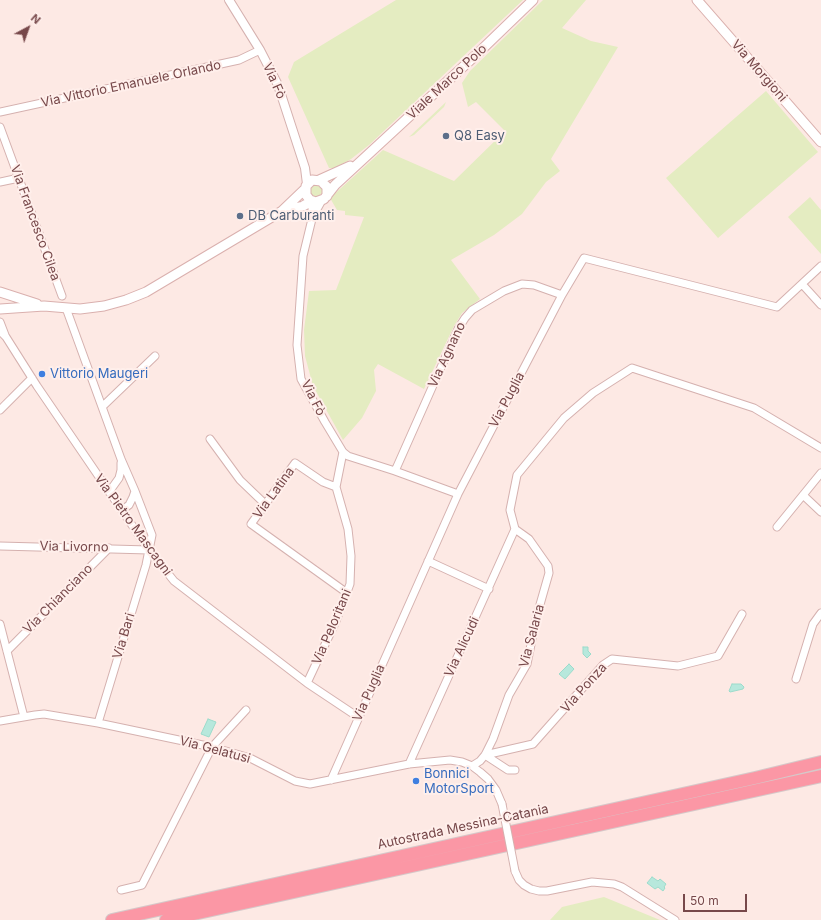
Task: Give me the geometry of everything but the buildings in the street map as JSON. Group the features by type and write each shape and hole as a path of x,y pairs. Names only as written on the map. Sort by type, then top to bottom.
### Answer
{"highway":[{"name":"Autostrada Messina-Catania","path":"112,920 755,778 821,762"},
{"path":"135,920 684,800 821,766"},
{"name":"Autostrada Messina-Catania","path":"166,920 821,776"}],"main road":[{"name":"Viale Marco Polo","path":"320,199 477,54 533,0"},
{"name":"Via Morgioni","path":"702,2 821,142"},
{"path":"0,309 44,306 80,309 104,306 126,300 146,292 282,211 310,181 318,180 359,162"},
{"path":"282,211 303,206 320,199 328,189 326,185 318,180"},
{"path":"306,186 306,195 320,199"},
{"path":"0,292 44,306"}],"street":[{"name":"Via Fò","path":"229,0 260,50 278,84 305,168"},
{"name":"Via Vittorio Emanuele Orlando","path":"0,112 239,60 260,50"},
{"name":"Via Francesco Cilea","path":"0,127 62,296"},
{"path":"305,168 318,180"},
{"path":"305,168 306,186"},
{"path":"0,182 19,178"},
{"name":"Via Fò","path":"320,199 312,219 304,256 296,345 302,379 343,452"},
{"name":"Via Puglia","path":"331,780 458,494 562,295 584,258 777,307 821,266"},
{"name":"Via Agnano","path":"395,471 458,329 472,310 504,291 522,284 534,285 562,295"},
{"path":"802,284 821,305"},
{"path":"66,308 121,458 122,470 119,478 109,492"},
{"path":"0,322 6,337"},
{"path":"0,331 6,337"},
{"name":"Via Pietro Mascagni","path":"6,337 109,492 149,550 174,581 308,683 358,718"},
{"path":"103,406 155,356"},
{"path":"515,529 510,510 517,475 564,418 593,393 632,368 754,408 821,448"},
{"path":"0,410 32,378"},
{"path":"210,439 240,480 265,504"},
{"path":"343,452 348,456 458,494"},
{"name":"Via Peloritani","path":"308,683 336,621 350,584 351,556 348,529 336,487 343,452"},
{"name":"Via Bari","path":"98,722 143,572 152,535 121,458"},
{"name":"Via Latina","path":"336,487 323,482 295,463 251,524 347,593"},
{"path":"777,527 821,473"},
{"path":"122,510 129,505 135,491"},
{"path":"803,495 821,512"},
{"name":"Via Alicudi","path":"409,764 515,529"},
{"name":"Via Salaria","path":"472,766 480,761 485,755 493,739 509,695 527,664 537,615 549,573 548,566 529,539 515,529"},
{"name":"Via Livorno","path":"0,546 149,550"},
{"name":"Via Chianciano","path":"7,650 109,548"},
{"path":"428,561 489,589"},
{"path":"796,678 813,624 821,613"},
{"name":"Via Ponza","path":"485,755 533,744 602,665 612,659 678,666 718,656 742,614"},
{"path":"0,624 24,717"},
{"path":"121,890 142,886 212,747 246,710"},
{"name":"Via Gelatusi","path":"0,721 44,714 98,722 212,747 250,758 294,781 310,784 409,764 450,760 462,762 472,766 488,779 496,790 502,804 516,871 519,880 524,885 531,889 548,891 592,882 614,884 622,887 675,920"},
{"path":"485,755 508,770 515,770"}],"green space":[{"path":"396,0 523,0 369,145 351,159 335,168 329,168 288,77 294,62"},
{"path":"543,0 586,0 562,28 591,41 618,47 551,159 560,171 546,182 522,214 494,235 451,260 480,299 462,313 454,326 424,389 378,364 374,370 376,391 362,418 343,440 313,386 305,356 304,330 309,291 336,290 364,217 345,215 345,211 337,210 330,198 383,150 454,181 505,131 476,102 468,107 462,83 470,71"},
{"path":"766,91 818,152 718,238 666,178"},
{"path":"446,102 444,107 414,135 409,137"},
{"path":"315,182 323,188 320,195 316,197 311,196 308,190"},
{"path":"810,197 821,210 821,254 788,217"},
{"path":"604,897 660,920 550,920 562,907"}],"water":[{"path":"583,647 588,647 588,651 591,654 587,658 583,654"},
{"path":"569,664 574,669 565,679 559,674"},
{"path":"732,684 741,684 744,687 743,689 730,692 729,691"},
{"path":"208,719 216,722 209,737 201,734"},
{"path":"652,877 658,881 660,879 666,884 663,891 658,887 655,889 647,883"}],"place":[{"name":"Q8 Easy","path":"446,136"},
{"name":"DB Carburanti","path":"240,216"},
{"name":"Vittorio Maugeri","path":"42,374"},
{"name":"Bonnici MotorSport","path":"416,781"}]}
